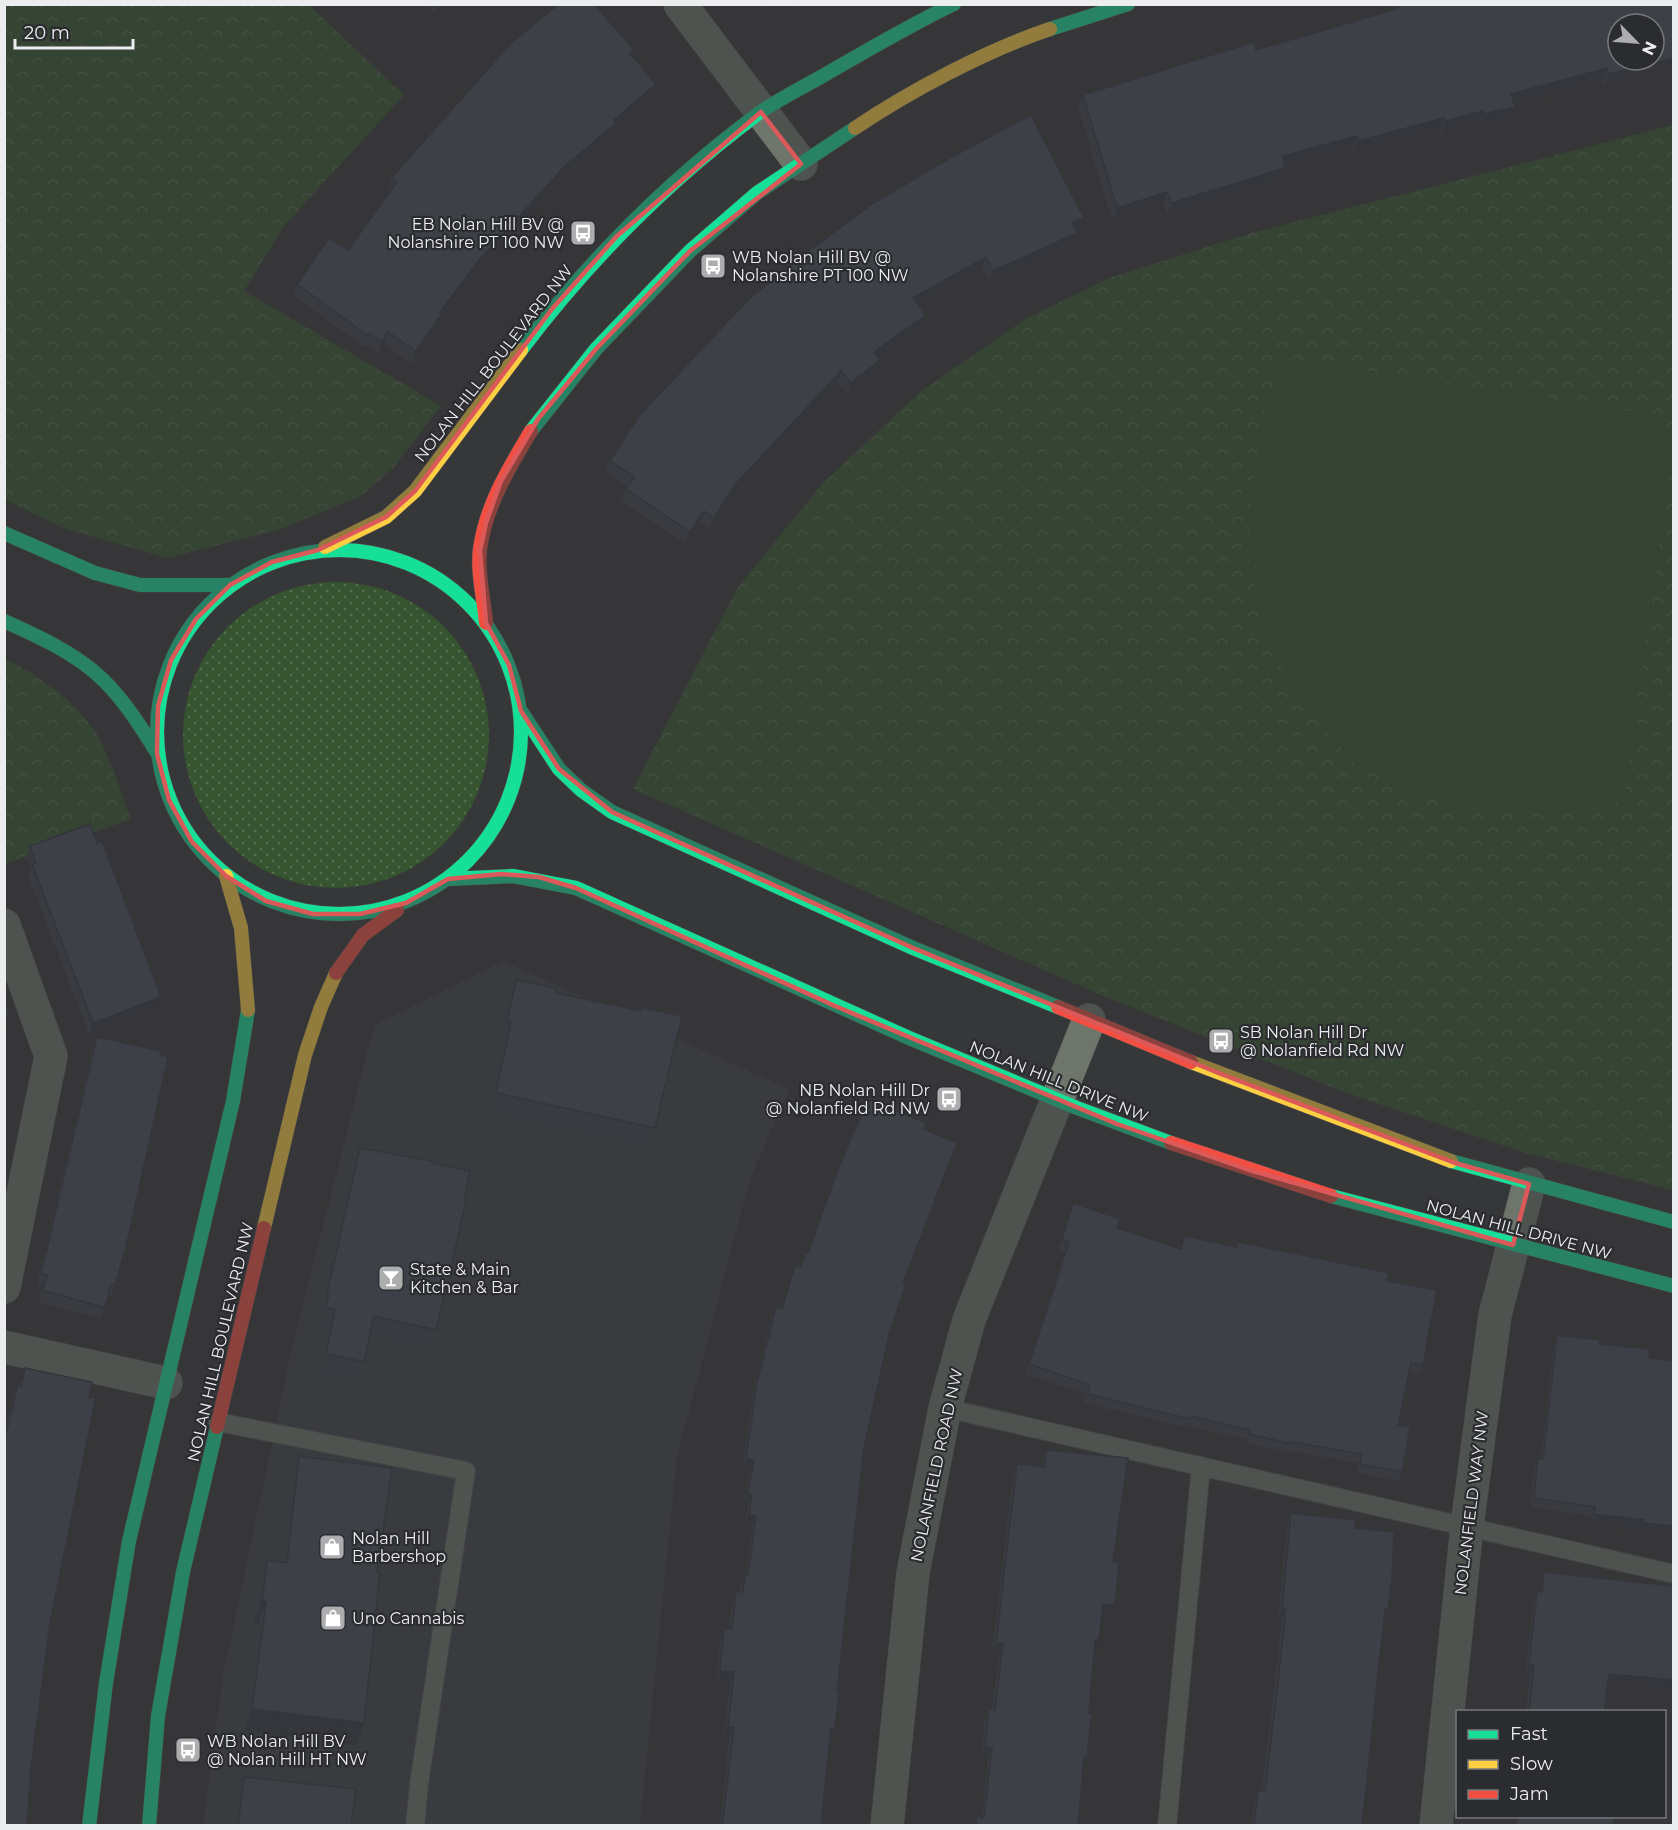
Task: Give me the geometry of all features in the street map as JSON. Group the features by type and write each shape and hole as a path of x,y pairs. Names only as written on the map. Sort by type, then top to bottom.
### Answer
{"street":[{"path":"680,4 801,164"},
{"name":"NOLAN HILL BOULEVARD NW","path":"318,550 386,518 415,491 552,309 617,236 689,170 761,112 922,19 954,4"},
{"path":"486,623 480,551 486,523 501,480 538,419 596,349 690,251 757,193 862,123 940,79 1026,37 1128,4"},
{"path":"4,533 95,573 140,585 230,585"},
{"path":"4,621 50,641 82,660 111,684 131,709 157,754 169,800 192,842 226,876 267,901 313,914 360,914 406,903 448,879 483,846 507,805 520,759 521,711 509,665 486,623 453,588 412,564 366,551 318,550 272,562 230,585 196,619 171,660 158,706 157,754"},
{"path":"521,711 559,770 580,790 612,812 913,948 1089,1020 1455,1163 1674,1222"},
{"name":"NOLAN HILL DRIVE NW","path":"448,879 501,874 539,877 576,888 835,1006 1117,1124 1249,1170 1439,1226 1674,1286"},
{"path":"89,1826 106,1683 129,1541 233,1101 248,1020 246,968 241,928 226,876"},
{"name":"NOLAN HILL BOULEVARD NW","path":"148,1826 164,1683 183,1572 305,1055 320,1006 339,965 364,934 406,903"},
{"path":"4,925 51,1056 4,1287"},
{"name":"NOLANFIELD ROAD NW","path":"887,1826 913,1573 945,1408 969,1320 1089,1020"},
{"name":"NOLANFIELD WAY NW","path":"1436,1826 1467,1526 1495,1315 1529,1184"},
{"path":"4,1347 166,1383"}],"lane":[{"path":"945,1408 1674,1574"},
{"path":"218,1422 466,1471 419,1784 415,1826"},
{"path":"1167,1826 1201,1466"}],"highlighted area":[{"path":"761,112 801,164 690,251 596,349 538,419 501,481 486,523 480,551 486,623 509,665 521,711 559,769 612,812 913,948 1221,1074 1455,1163 1529,1184 1513,1245 1249,1170 1117,1124 835,1006 576,888 539,877 501,874 448,879 406,903 360,914 313,914 266,901 226,876 192,842 169,800 157,754 158,706 171,660 196,619 230,585 272,562 318,550 386,517 415,491 552,309 617,236"}],"shaded area":[{"path":"503,961 789,1089 749,1182 677,1457 640,1825 203,1826 223,1676 291,1353 374,1025"}],"green space":[{"path":"5,4 309,5 404,95 284,226 244,291 441,406 394,467 361,496 278,530 167,558 63,528 5,500"},
{"path":"1673,125 1673,1190 1526,1153 1352,1095 1101,995 633,789 738,587 823,483 921,391 1027,318 1112,277 1255,232"},
{"path":"1281,358 1651,414 1673,446 1623,802 1523,814 1437,801 1357,765 1303,706 1263,629 1248,551 1260,429"},
{"path":"321,582 351,582 395,593 421,607 455,638 478,676 483,690 489,720 489,750 478,794 455,832 433,854 395,877 381,882 351,888 321,888 277,877 251,863 217,832 194,794 189,780 183,750 183,720 194,676 208,650 239,616 277,593 291,588"},
{"path":"5,659 54,688 85,718 104,748 131,819 5,864"}],"building":[{"path":"559,4 594,4 634,50 630,53 656,84 614,120 616,123 565,166 479,260 439,313 441,315 416,351 388,332 382,342 369,333 367,335 297,284 329,238 348,250 397,182 392,177 510,44"},
{"path":"1399,4 1674,4 1674,58 1666,60 1666,12 1606,12 1606,68 1511,94 1515,107 1484,114 1483,111 1445,121 1444,118 1358,141 1357,136 1282,156 1285,168 1171,203 1167,192 1117,208 1083,95 1254,42 1256,50 1400,8"},
{"path":"1031,115 1084,218 1072,223 1077,233 993,271 986,257 913,298 926,315 874,352 880,360 851,383 841,371 734,486 714,518 704,511 690,532 626,489 634,477 610,461 639,416 748,300 872,204 950,158"},
{"path":"90,824 97,843 102,841 161,997 93,1023 32,864 36,863 30,846"},
{"path":"516,980 556,988 556,993 641,1011 642,1008 682,1016 655,1128 496,1093 511,1022 507,1021"},
{"path":"4,1007 9,1008 4,1031"},
{"path":"97,1037 162,1051 161,1055 168,1057 126,1247 115,1284 111,1284 105,1308 43,1290 47,1275 41,1274"},
{"path":"868,1099 926,1123 924,1129 957,1143 903,1283 906,1284 889,1335 864,1448 837,1692 839,1693 835,1729 831,1729 821,1826 722,1826 734,1727 728,1727 734,1672 720,1671 724,1628 732,1629 736,1591 743,1592 745,1575 748,1575 756,1516 749,1515 752,1494 748,1494 754,1460 746,1458 757,1383 776,1308 782,1309 795,1266 801,1267 806,1252 808,1253 839,1167"},
{"path":"360,1148 432,1161 432,1163 470,1171 464,1201 466,1202 436,1330 374,1316 364,1362 326,1354 335,1309 326,1307 329,1294 327,1293"},
{"path":"1073,1203 1120,1219 1117,1228 1181,1249 1184,1236 1237,1247 1238,1242 1389,1273 1387,1281 1437,1290 1423,1365 1411,1363 1398,1425 1410,1427 1402,1472 1360,1464 1362,1454 1292,1442 1292,1444 1249,1434 1250,1430 1190,1416 1190,1419 1088,1394 1090,1385 1029,1364 1069,1242 1062,1240"},
{"path":"1557,1335 1600,1340 1599,1344 1650,1349 1649,1358 1674,1361 1674,1526 1594,1514 1595,1507 1534,1498 1538,1459 1543,1459"},
{"path":"25,1368 92,1382 89,1397 96,1398 50,1623 31,1768 27,1826 4,1826 4,1442 18,1385 21,1386"},
{"path":"1046,1450 1128,1458 1113,1562 1119,1562 1115,1605 1103,1604 1099,1640 1095,1640 1089,1713 1092,1713 1087,1758 1084,1757 1078,1826 976,1826 977,1817 984,1818 992,1748 985,1747 989,1709 995,1710 1003,1644 996,1643 1017,1464 1045,1467"},
{"path":"299,1456 392,1468 377,1573 380,1573 364,1723 252,1709 266,1602 262,1602 267,1560 287,1563"},
{"path":"1291,1513 1356,1520 1355,1528 1394,1532 1392,1578 1388,1610 1385,1609 1362,1826 1254,1826 1258,1790 1265,1791 1277,1691 1286,1609 1282,1608"},
{"path":"1544,1572 1674,1586 1674,1680 1609,1674 1604,1710 1529,1710 1534,1665 1529,1665 1537,1591 1542,1592"},
{"path":"244,1777 356,1789 351,1826 238,1826"},
{"path":"1518,1818 1614,1818 1613,1826 1517,1826"}],"traffic: fast":[{"path":"521,350 602,253 662,194 726,139 775,102 954,4"},
{"path":"1050,29 1128,4"},
{"path":"531,431 596,349 690,251 757,193 855,128"},
{"path":"4,533 95,573 140,585 230,585"},
{"path":"339,550 375,553 409,564 425,571 455,591 468,603 480,616 500,646 507,662 518,696 521,732 518,768 507,802 500,818 480,848 468,861 455,873 425,893 409,900 375,911 339,914 303,911 269,900 253,893 223,873 210,861 198,848 178,818 171,802 160,768 157,732 160,696 171,662 178,646 198,616 210,603 223,591 253,571 269,564 303,553 339,550"},
{"path":"4,621 56,646 94,672 125,705 157,753"},
{"path":"521,711 559,769 581,790 612,812 913,948 1058,1007"},
{"path":"448,879 513,876 576,888 909,1038 1077,1108 1171,1143"},
{"path":"89,1826 106,1683 129,1541 233,1101 248,1010"},
{"path":"1451,1161 1674,1222"},
{"path":"1331,1196 1674,1286"},
{"path":"149,1826 158,1716 183,1572 217,1427"}],"traffic: slow":[{"path":"855,128 950,72 1001,48 1050,29"},
{"path":"325,547 386,517 415,491 521,350"},
{"path":"226,876 241,928 248,1010"},
{"path":"264,1228 305,1055 321,1007 336,973"},
{"path":"1191,1062 1451,1161"}],"traffic: jam":[{"path":"486,623 479,567 483,533 500,487 531,431"},
{"path":"336,973 363,935 397,910"},
{"path":"1058,1007 1191,1062"},
{"path":"1171,1143 1331,1196"},
{"path":"217,1427 264,1228"}],"place":[{"name":"EB Nolan Hill BV @ Nolanshire PT 100 NW","path":"583,233"},
{"name":"WB Nolan Hill BV @ Nolanshire PT 100 NW","path":"713,266"},
{"name":"SB Nolan Hill Dr @ Nolanfield Rd NW","path":"1221,1041"},
{"name":"NB Nolan Hill Dr @ Nolanfield Rd NW","path":"949,1099"},
{"name":"State & Main Kitchen & Bar","path":"391,1278"},
{"name":"Nolan Hill Barbershop","path":"332,1547"},
{"name":"Uno Cannabis","path":"333,1618"},
{"name":"WB Nolan Hill BV @ Nolan Hill HT NW","path":"188,1750"}]}
